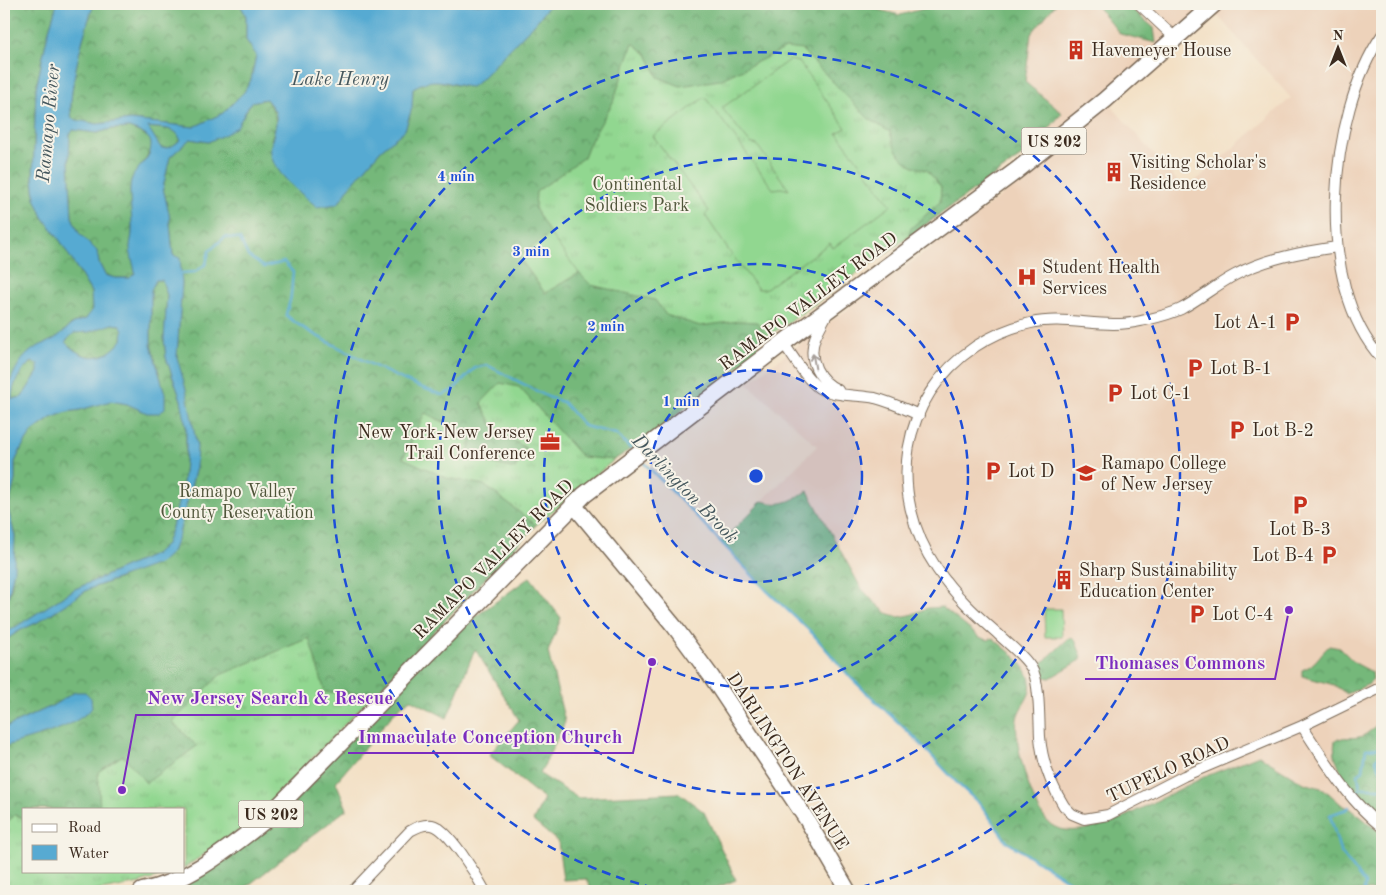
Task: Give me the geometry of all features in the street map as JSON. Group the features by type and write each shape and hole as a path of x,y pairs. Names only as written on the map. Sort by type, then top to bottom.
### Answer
{"main road":[{"name":"RAMAPO VALLEY ROAD","path":"142,891 165,885 184,877 230,847 264,821 573,504 830,307 1016,171 1092,111 1214,4"},
{"name":"DARLINGTON AVENUE","path":"573,504 711,676 802,813 848,891"}],"street":[{"path":"1139,4 1175,38"},
{"path":"1382,35 1370,56 1358,85 1341,146 1337,174 1337,247 1354,314 1367,339 1382,359"},
{"name":"TUPELO ROAD","path":"1337,247 1276,258 1257,265 1234,276 1179,310 1155,318 1130,323 1049,320 1032,322 1010,328 988,339 964,355 949,369 936,383 924,402 910,438 907,464 910,504 918,530 935,566 959,598 1022,656 1032,668 1036,682 1043,757 1050,778 1067,810 1084,818 1108,815 1184,776 1302,726 1382,687"},
{"path":"830,307 814,339 813,357 820,378 828,385 846,394"},
{"path":"783,343 809,378 821,389 876,398 919,415"},
{"path":"1302,726 1351,797 1382,827"},
{"path":"353,891 410,831 420,825 433,825 443,832 459,850 485,891"}],"shaded area":[{"name":"Ramapo College of New Jersey","path":"1013,4 1382,4 1382,891 1085,891 1007,842 981,805 851,678 812,633 766,590 721,542 817,446 747,383 1048,162 1033,148","holes":["1210,7 1291,98 1185,190 1106,100"]}],"green space":[{"path":"4,4 861,4 1033,148 788,323 759,341 755,354 646,439 614,460 536,525 249,824 185,867 185,808 22,808 22,872 175,872 140,883 95,891 4,891"},
{"path":"4,4 57,4 48,33 36,88 33,177 35,198 43,217 61,242 91,292 92,310 86,319 72,323 57,338 35,348 11,379 4,405 4,285 6,254 4,250"},
{"path":"94,4 240,4 246,16 246,40 256,55 251,80 244,92 223,113 194,127 131,120 97,124 72,119 71,108 74,78"},
{"name":"Ramapo Valley County Reservation","path":"550,4 870,4 871,8 900,15 930,7 932,4 1056,4 1031,34 1025,82 1062,113 1033,148 909,236 910,229 940,202 941,187 927,170 906,162 898,153 890,132 869,119 802,50 786,48 720,80 680,86 658,77 647,54 633,43 613,102 589,144 584,157 536,192 535,208 550,234 519,257 545,293 579,273 591,285 655,300 666,315 700,326 738,321 757,322 767,336 759,341 755,354 646,439 614,460 582,457 519,387 500,383 481,403 495,429 526,448 515,469 466,457 473,436 425,413 403,458 447,478 484,485 536,525 375,694 325,692 309,638 220,675 172,722 197,746 146,783 123,755 98,772 100,808 22,808 22,817 15,815 4,825 4,747 62,727 84,715 92,708 75,692 52,706 4,728 4,641 38,622 89,589 118,579 172,552 179,534 196,467 177,357 182,283 173,255 169,213 163,188 170,157 190,139 208,142 246,111 251,102 266,99 275,118 275,128 271,140 338,204 351,185 381,150 405,130 412,108 413,88 432,81 464,86 477,83 537,21"},
{"path":"1095,4 1126,4 1154,28 1156,43 1120,34"},
{"path":"789,60 799,62 846,128 837,133 891,205 833,248 830,243 765,289 758,289 705,215 709,211 653,136 705,97 773,189 782,188 789,190 757,145 750,143 722,108"},
{"path":"147,127 172,130 176,132 180,140 172,146 161,148"},
{"path":"129,128 150,139 152,147 132,178 130,190 132,234 130,248 135,273 130,278 115,278 105,275 99,263 97,251 79,233 72,217 69,162 70,134 73,130 97,133 111,129"},
{"path":"550,234 579,273 545,293 519,257"},
{"path":"156,280 162,280 167,295 164,339 166,358 181,400 186,426 183,484 166,544 155,554 75,589 6,633 4,632 4,603 12,586 15,536 8,509 15,480 15,462 33,431 51,418 111,401 127,404 147,413 165,394 151,345 151,290"},
{"path":"112,324 120,325 123,330 122,340 102,356 87,356 72,349 65,342 74,333"},
{"path":"32,362 39,364 38,372 22,397 12,399 13,388 18,378"},
{"path":"808,491 861,588 887,613 899,617 928,608 942,607 979,637 988,640 993,638 1014,656 1027,671 1030,684 1029,695 1017,719 1021,761 1039,810 1047,821 1055,827 1077,830 1114,822 1204,777 1259,755 1304,783 1324,789 1342,805 1351,809 1382,834 1382,891 1085,891 1007,842 981,805 958,784 915,738 851,678 812,633 766,590 721,542 762,501 769,503 786,502"},
{"path":"530,577 561,618 548,652 565,722 540,774 578,798 679,793 704,812 736,880 708,891 593,891 586,879 563,880 558,842 533,821 544,799 489,755 519,720 475,649 447,718 410,699 395,712 336,782 347,809 241,891 167,891 189,881 454,632"},
{"path":"1044,609 1061,609 1062,637 1045,637"},
{"path":"1072,638 1075,640 1082,657 1081,660 1050,678 1043,677 1038,667 1068,639"},
{"path":"1329,646 1340,648 1355,663 1372,672 1373,680 1369,684 1347,694 1334,685 1302,676 1302,670 1314,663"},
{"path":"1382,719 1382,819 1357,795 1342,774 1337,763 1335,741 1342,738 1363,736"}],"water":[{"path":"57,4 94,4 74,79 71,108 72,119 97,124 131,120 194,127 223,113 244,92 251,80 256,55 246,40 246,16 240,4 550,4 537,21 471,87 436,81 413,88 412,108 405,130 381,150 351,185 338,204 317,207 293,186 277,168 271,155 276,117 273,108 266,99 251,102 237,127 226,134 208,142 190,139 170,157 163,188 169,213 173,255 180,258 182,283 177,357 187,393 197,447 196,467 179,534 172,552 160,563 89,589 38,622 4,641 4,632 6,633 75,589 155,554 166,544 183,484 186,452 186,426 181,400 166,358 164,339 167,295 162,280 156,280 151,290 151,345 165,394 165,408 160,413 147,413 127,404 111,401 51,418 33,431 15,462 15,480 8,509 15,536 14,570 8,598 4,603 4,405 8,389 14,373 28,353 57,337 72,324 86,319 92,310 91,292 61,242 43,217 35,198 33,177 36,88 48,33","holes":["148,127 172,130 179,136 180,140 176,144 161,148","129,128 147,136 151,142 149,155 134,174 131,183 132,234 130,247 135,273 130,278 115,278 105,275 99,263 97,251 79,233 72,217 69,162 70,134 73,130 97,133 111,129","112,324 120,325 123,330 122,340 102,356 87,356 72,349 65,342 74,333 89,332","32,362 38,364 38,372 22,397 12,399 15,383"]},
{"path":"75,692 85,692 91,698 92,708 83,716 62,728 4,747 4,728 52,706"}],"waterway":[{"name":"Darlington Brook","path":"181,273 195,272 206,264 209,251 225,237 240,239 248,256 264,267 284,262 293,272 291,297 286,315 300,326 369,364 442,395 452,391 475,368 487,365 548,397 563,402 584,426 616,434 633,451"},
{"name":"Darlington Brook","path":"640,459 766,590 812,633 851,678 915,738 958,784 981,805 1007,842 1085,891"},
{"path":"1358,793 1360,788 1358,774 1363,770 1366,749 1382,746"},
{"path":"1382,753 1375,760 1382,772"},
{"path":"1360,788 1382,788"},
{"path":"1349,807 1330,815 1340,851 1365,884 1364,891"}],"place":[{"name":"Havemeyer House","path":"1076,50"},
{"name":"Visiting Scholar's Residence","path":"1114,172"},
{"name":"Student Health Services","path":"1027,277"},
{"name":"Lot A-1","path":"1292,322"},
{"name":"Lot B-1","path":"1195,368"},
{"name":"Lot C-1","path":"1115,393"},
{"name":"Lot B-2","path":"1237,430"},
{"name":"New York-New Jersey Trail Conference","path":"550,442"},
{"name":"Lot D","path":"993,471"},
{"name":"Ramapo College of New Jersey","path":"1086,473"},
{"name":"Lot B-3","path":"1300,505"},
{"name":"Lot B-4","path":"1329,555"},
{"name":"Sharp Sustainability Education Center","path":"1064,580"},
{"name":"Thomases Commons","path":"1289,610"},
{"name":"Lot C-4","path":"1197,614"},
{"name":"Immaculate Conception Church","path":"652,662"},
{"name":"New Jersey Search & Rescue","path":"122,790"}],"water label":[{"name":"Lake Henry","path":"340,78"},
{"name":"Ramapo River","path":"47,123"}],"park label":[{"name":"Continental Soldiers Park","path":"637,194"}]}
